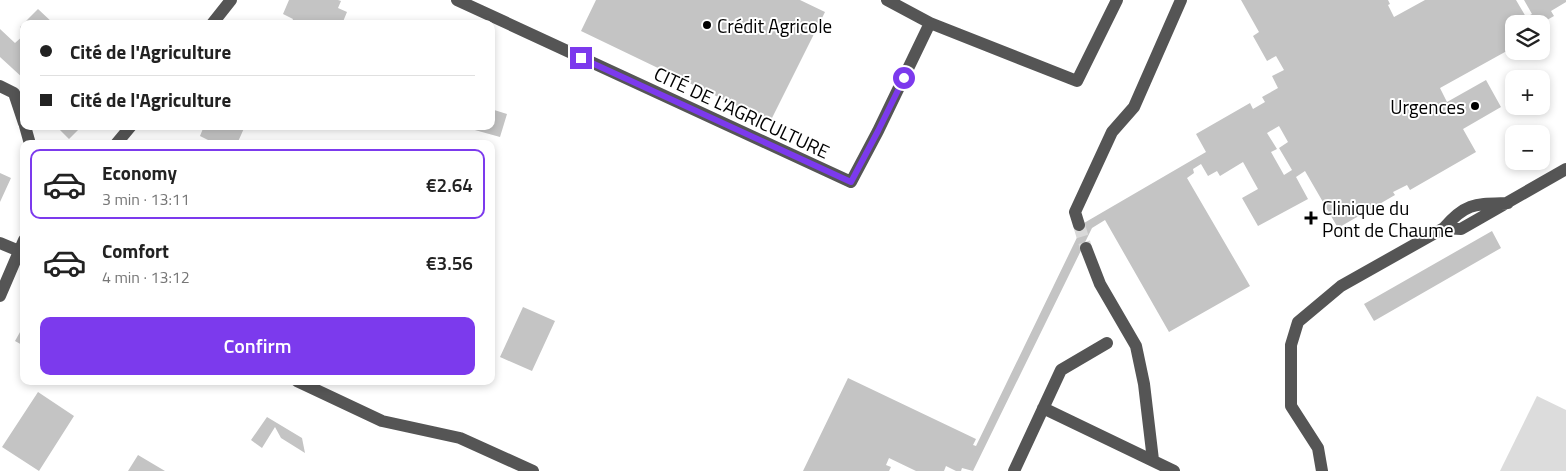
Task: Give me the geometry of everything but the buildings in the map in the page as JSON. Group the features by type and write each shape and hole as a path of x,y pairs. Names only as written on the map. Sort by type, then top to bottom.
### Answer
{"street":[{"path":"215,20 231,0"},
{"name":"CITÉ DE L'AGRICULTURE","path":"457,0 851,182 930,23"},
{"path":"887,0 930,23 1076,81 1117,0"},
{"path":"1079,225 1075,212 1112,132 1134,107 1181,0"},
{"path":"0,86 14,94 20,113"},
{"path":"119,140 128,130"},
{"path":"1322,471 1318,448 1291,406 1291,345 1298,322 1341,286 1444,228 1461,229 1566,169"},
{"path":"0,243 20,248"},
{"path":"1086,248 1100,284 1136,346 1144,384 1153,460"},
{"path":"0,296 20,252"},
{"path":"1014,471 1061,370 1107,343"},
{"path":"305,385 382,421 460,438 533,471"},
{"path":"1043,408 1174,471"}],"shaded area":[{"path":"1537,396 1566,410 1566,471 1500,471"}],"tunnel":[{"path":"1079,225 1086,248"}],"place":[{"name":"Crédit Agricole","path":"707,25"},
{"name":"Urgences","path":"1475,106"},
{"name":"Clinique du Pont de Chaume","path":"1311,218"}],"route":[{"path":"581,58 851,182 904,78"}]}
